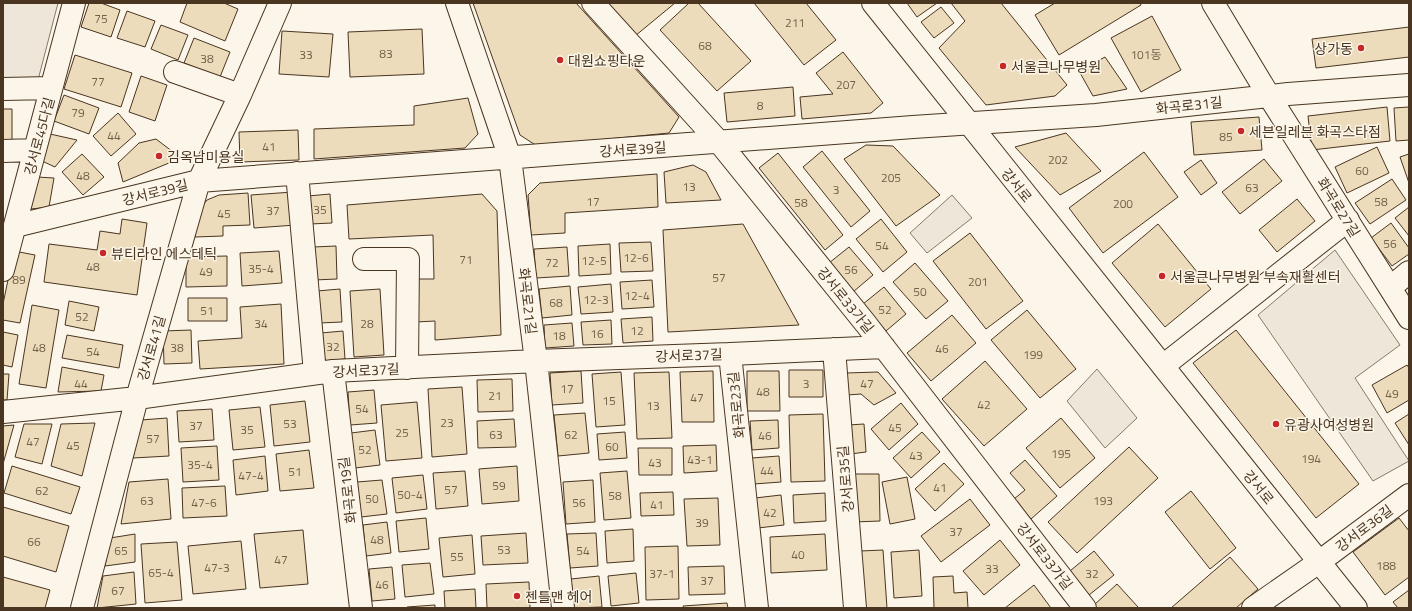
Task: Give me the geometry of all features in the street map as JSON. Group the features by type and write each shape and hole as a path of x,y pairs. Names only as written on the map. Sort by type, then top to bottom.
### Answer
{"street":[{"name":"강서로45다길","path":"4,266 15,226 12,202 35,150 74,3"},
{"name":"강서로41길","path":"82,608 137,398 199,181 240,95 280,3"},
{"name":"화곡로21길","path":"457,3 510,158 536,361 563,608"},
{"name":"강서로33가길","path":"593,3 719,142 884,347 1085,608"},
{"name":"강서로","path":"873,3 1356,608"},
{"name":"화곡로27길","path":"1214,3 1269,96 1409,318"},
{"path":"175,72 240,95"},
{"name":"화곡로31길","path":"968,123 1096,115 1269,96 1409,85"},
{"path":"3,89 52,88"},
{"name":"강서로39길","path":"15,226 199,181 968,123"},
{"path":"3,151 35,150"},
{"path":"297,173 324,372"},
{"path":"1163,366 1348,220"},
{"path":"364,259 408,259 407,368"},
{"path":"1390,288 1409,272"},
{"name":"화곡로23길","path":"757,608 730,354 884,347"},
{"name":"강서로35길","path":"834,349 855,608"},
{"name":"강서로37길","path":"3,412 137,398 324,372 536,361 730,354"},
{"name":"화곡로19길","path":"324,372 361,608"},
{"name":"강서로36길","path":"1319,562 1409,495"},
{"path":"1253,608 1319,562"}],"shaded area":[{"path":"3,3 58,3 38,80 3,81"},
{"path":"952,195 972,218 927,253 910,233"},
{"path":"1335,250 1400,345 1355,378 1409,461 1373,481 1258,315"},
{"path":"1097,369 1137,418 1105,448 1067,401"}],"building":[{"path":"89,3 101,3 120,10 111,37 81,27"},
{"path":"187,3 224,3 238,9 225,41 180,22"},
{"name":"대원쇼핑타운","path":"473,3 576,3 679,117 669,133 537,146 520,135"},
{"path":"607,3 675,3 635,36"},
{"path":"689,3 698,3 751,61 717,91 660,30"},
{"path":"754,3 806,3 836,40 804,65"},
{"path":"907,3 937,3 917,17"},
{"name":"서울큰나무병원","path":"951,3 1001,3 1067,85 1055,96 986,105 939,48 965,21"},
{"path":"1055,3 1140,3 1141,5 1059,55 1035,15"},
{"path":"941,7 954,23 934,38 921,22"},
{"path":"127,11 155,21 145,47 117,38"},
{"path":"1152,16 1181,70 1141,92 1111,38"},
{"path":"161,25 188,35 178,60 151,49"},
{"name":"상가동","path":"1409,27 1409,57 1316,68 1312,39"},
{"path":"422,29 424,74 350,77 348,32"},
{"path":"282,31 333,34 329,77 279,74"},
{"path":"194,38 230,52 220,77 184,63"},
{"path":"843,52 883,103 871,113 802,119 800,97 833,94 816,73"},
{"path":"75,55 132,73 121,107 64,89"},
{"path":"1105,57 1127,89 1093,96 1079,71"},
{"path":"141,76 167,85 155,121 129,112"},
{"path":"793,87 795,116 727,122 724,93"},
{"path":"64,95 99,108 89,134 54,121"},
{"path":"468,98 478,134 465,148 314,159 314,129 414,125 414,106"},
{"path":"1387,107 1390,141 1312,150 1308,116"},
{"path":"1409,107 1409,140 1396,141 1394,108"},
{"path":"3,109 12,109 12,142 3,142"},
{"path":"118,113 136,134 111,156 93,136"},
{"path":"1259,117 1262,150 1194,155 1191,122"},
{"path":"298,130 299,160 240,162 239,132"},
{"path":"1066,133 1101,171 1060,195 1015,147"},
{"path":"50,134 77,140 55,167 42,161"},
{"path":"156,139 181,158 123,182 118,163 139,143"},
{"path":"866,145 893,146 940,195 896,226 844,159"},
{"path":"1377,147 1389,173 1347,193 1335,167"},
{"path":"822,151 870,211 851,227 803,167"},
{"path":"1144,152 1178,197 1103,253 1069,208"},
{"path":"778,153 843,235 825,250 759,168"},
{"path":"82,154 104,177 83,195 62,172"},
{"path":"1409,154 1409,183 1400,157"},
{"path":"1264,159 1282,181 1240,214 1222,192"},
{"path":"1201,160 1217,183 1201,195 1184,172"},
{"path":"693,165 706,172 721,200 666,203 664,172"},
{"path":"657,174 658,207 565,213 565,233 531,235 528,195 540,183"},
{"path":"37,177 54,178 49,207 31,209"},
{"path":"1392,179 1406,200 1370,224 1355,203"},
{"path":"293,192 296,225 254,228 251,195"},
{"path":"248,193 250,225 223,226 223,236 195,237 198,216 207,200 219,195"},
{"path":"330,194 332,223 310,224 308,196"},
{"path":"482,194 497,211 501,335 435,340 435,321 416,322 416,279 434,279 433,235 349,239 347,205"},
{"path":"1297,199 1315,221 1277,252 1259,230"},
{"path":"1409,207 1409,236 1395,218"},
{"path":"122,219 147,223 137,295 44,282 49,244 97,250 100,231 120,234"},
{"path":"881,219 907,252 883,272 856,239"},
{"path":"1391,223 1409,248 1409,254 1392,266 1371,238"},
{"path":"743,224 799,325 668,332 663,230"},
{"name":"서울큰나무병원 부속재활센터","path":"1158,224 1211,289 1165,327 1112,263"},
{"path":"970,233 1023,301 986,329 933,261"},
{"path":"651,242 653,271 621,272 619,243"},
{"path":"610,244 611,274 579,276 578,246"},
{"path":"336,246 337,279 314,280 313,247"},
{"path":"567,247 569,276 536,278 534,249"},
{"path":"849,247 873,275 853,292 829,263"},
{"path":"14,251 35,255 20,323 3,320 3,304"},
{"path":"279,251 282,283 242,286 240,253"},
{"path":"227,256 227,286 186,287 186,257"},
{"path":"915,263 948,301 926,319 893,282"},
{"path":"652,280 654,307 622,309 620,282"},
{"path":"611,284 613,312 581,314 578,287"},
{"path":"570,286 572,315 542,318 539,289"},
{"path":"884,287 906,314 886,331 863,304"},
{"path":"340,289 342,322 319,323 317,291"},
{"path":"380,289 384,355 354,357 350,291"},
{"path":"188,298 227,298 227,321 188,321"},
{"path":"69,301 99,307 94,331 65,325"},
{"path":"281,304 284,364 200,369 198,341 242,338 240,307"},
{"path":"32,305 59,310 46,388 19,384"},
{"path":"1027,310 1076,369 1040,398 991,340"},
{"path":"952,315 976,343 931,381 907,353"},
{"path":"652,317 653,341 623,343 621,319"},
{"path":"611,320 612,344 583,345 581,322"},
{"path":"572,323 574,346 545,348 544,325"},
{"path":"191,330 192,363 164,364 163,331"},
{"name":"유광사여성병원","path":"1236,330 1359,484 1316,518 1193,363"},
{"path":"343,331 345,359 323,361 321,333"},
{"path":"3,332 18,335 12,367 3,365"},
{"path":"67,335 123,345 119,368 62,358"},
{"path":"985,361 1027,409 984,446 942,399"},
{"path":"1407,365 1409,368 1409,400 1387,413 1372,385"},
{"path":"62,367 104,375 101,391 58,392"},
{"path":"789,370 823,370 823,397 789,397"},
{"path":"581,371 583,403 552,405 550,373"},
{"path":"713,371 714,422 682,422 680,372"},
{"path":"747,371 779,371 780,411 747,411"},
{"path":"621,372 625,425 596,427 592,374"},
{"path":"669,372 672,438 637,439 634,373"},
{"path":"878,372 896,393 874,405 861,394 847,395 846,373"},
{"path":"3,374 9,374 7,400 3,400"},
{"path":"512,379 513,411 478,412 477,380"},
{"path":"462,387 467,454 432,457 428,389"},
{"path":"374,390 377,423 350,425 348,392"},
{"path":"305,401 310,442 274,446 270,405"},
{"path":"417,402 422,458 386,461 381,405"},
{"path":"901,403 918,424 889,450 871,429"},
{"path":"260,407 265,447 233,450 229,410"},
{"path":"212,409 214,440 179,442 177,411"},
{"path":"585,413 589,453 558,456 554,415"},
{"path":"823,414 825,481 791,482 789,415"},
{"path":"1409,414 1409,445 1395,423"},
{"path":"167,418 169,456 133,458 141,420"},
{"path":"1061,418 1095,458 1060,488 1026,448"},
{"path":"514,419 516,447 478,448 477,421"},
{"path":"778,420 779,448 752,450 750,421"},
{"path":"95,423 82,476 51,466 61,424"},
{"path":"24,424 52,424 42,464 15,457"},
{"path":"864,424 866,452 850,454 848,425"},
{"path":"14,425 3,464 3,426"},
{"path":"375,430 380,465 355,468 351,433"},
{"path":"625,432 627,458 599,460 597,434"},
{"path":"922,432 940,452 911,478 893,458"},
{"path":"716,445 717,471 684,473 683,446"},
{"path":"217,446 219,480 183,482 181,448"},
{"path":"1129,447 1158,478 1077,553 1048,522"},
{"path":"638,448 672,448 672,475 639,475"},
{"path":"309,450 314,488 280,491 276,454"},
{"path":"265,456 268,491 236,495 233,460"},
{"path":"779,456 781,482 754,484 752,458"},
{"path":"1025,460 1057,496 1031,519 1014,499 1025,490 1010,473"},
{"path":"944,463 964,484 935,511 915,489"},
{"path":"12,466 80,487 71,514 4,493"},
{"path":"517,466 519,501 482,504 479,469"},
{"path":"465,471 468,506 436,509 433,473"},
{"path":"627,471 631,518 604,520 600,473"},
{"path":"853,474 879,474 880,521 854,522"},
{"path":"423,475 427,509 396,513 392,478"},
{"path":"907,477 915,519 890,524 882,482"},
{"path":"168,479 171,519 121,524 129,482"},
{"path":"382,480 387,514 361,517 357,482"},
{"path":"593,480 595,522 566,524 563,482"},
{"path":"225,486 227,516 183,518 182,488"},
{"path":"1191,491 1236,548 1210,569 1165,512"},
{"path":"673,492 674,515 641,516 640,493"},
{"path":"825,493 826,521 794,523 793,495"},
{"path":"781,495 784,525 758,528 755,498"},
{"path":"718,498 720,545 687,546 684,499"},
{"path":"970,499 990,525 941,562 921,536"},
{"path":"3,507 69,526 56,572 3,556"},
{"path":"426,518 429,549 399,552 396,521"},
{"path":"1399,518 1409,531 1409,577 1385,595 1353,552"},
{"path":"387,522 391,553 366,556 363,525"},
{"path":"633,529 634,561 607,563 605,531"},
{"path":"303,530 308,584 260,588 254,534"},
{"path":"526,533 528,563 483,565 481,536"},
{"path":"596,533 598,566 570,568 567,534"},
{"path":"135,534 135,562 105,566 110,538"},
{"path":"825,534 827,570 771,573 770,537"},
{"path":"472,535 475,574 443,577 439,538"},
{"path":"1000,540 1020,565 984,595 963,571"},
{"path":"241,541 246,589 193,594 188,546"},
{"path":"177,542 182,600 145,603 141,544"},
{"path":"678,546 679,599 646,600 645,547"},
{"path":"883,550 887,608 863,608 860,551"},
{"path":"919,550 922,596 894,598 891,552"},
{"path":"1094,551 1114,575 1089,595 1070,571"},
{"path":"1230,557 1258,589 1236,608 1171,608"},
{"path":"430,563 434,594 405,597 402,565"},
{"path":"724,566 725,594 689,595 688,567"},
{"path":"392,567 395,599 372,601 369,569"},
{"path":"134,572 136,604 97,608 103,576"},
{"path":"636,573 639,603 611,606 608,576"},
{"path":"599,576 602,607 574,608 571,579"},
{"path":"953,576 954,593 967,592 968,608 934,608 933,577"},
{"path":"3,577 50,590 45,608 3,608"},
{"path":"529,582 530,608 487,608 486,584"},
{"path":"1117,584 1138,607 1097,608 1094,605"},
{"path":"1034,585 1051,608 1005,608"},
{"path":"475,589 476,608 445,608 444,591"},
{"path":"1409,590 1409,608 1398,608 1393,602"},
{"path":"727,603 728,608 684,608 683,606"},
{"path":"435,605 435,608 407,608 407,607"}],"place":[{"name":"상가동","path":"1361,48"},
{"name":"대원쇼핑타운","path":"560,60"},
{"name":"서울큰나무병원","path":"1003,66"},
{"name":"세븐일레븐 화곡스타점","path":"1241,131"},
{"name":"김옥남미용실","path":"159,156"},
{"name":"뷰티라인 에스테틱","path":"103,253"},
{"name":"서울큰나무병원 부속재활센터","path":"1162,276"},
{"name":"유광사여성병원","path":"1276,424"},
{"name":"젠틀맨 헤어","path":"517,596"}]}
